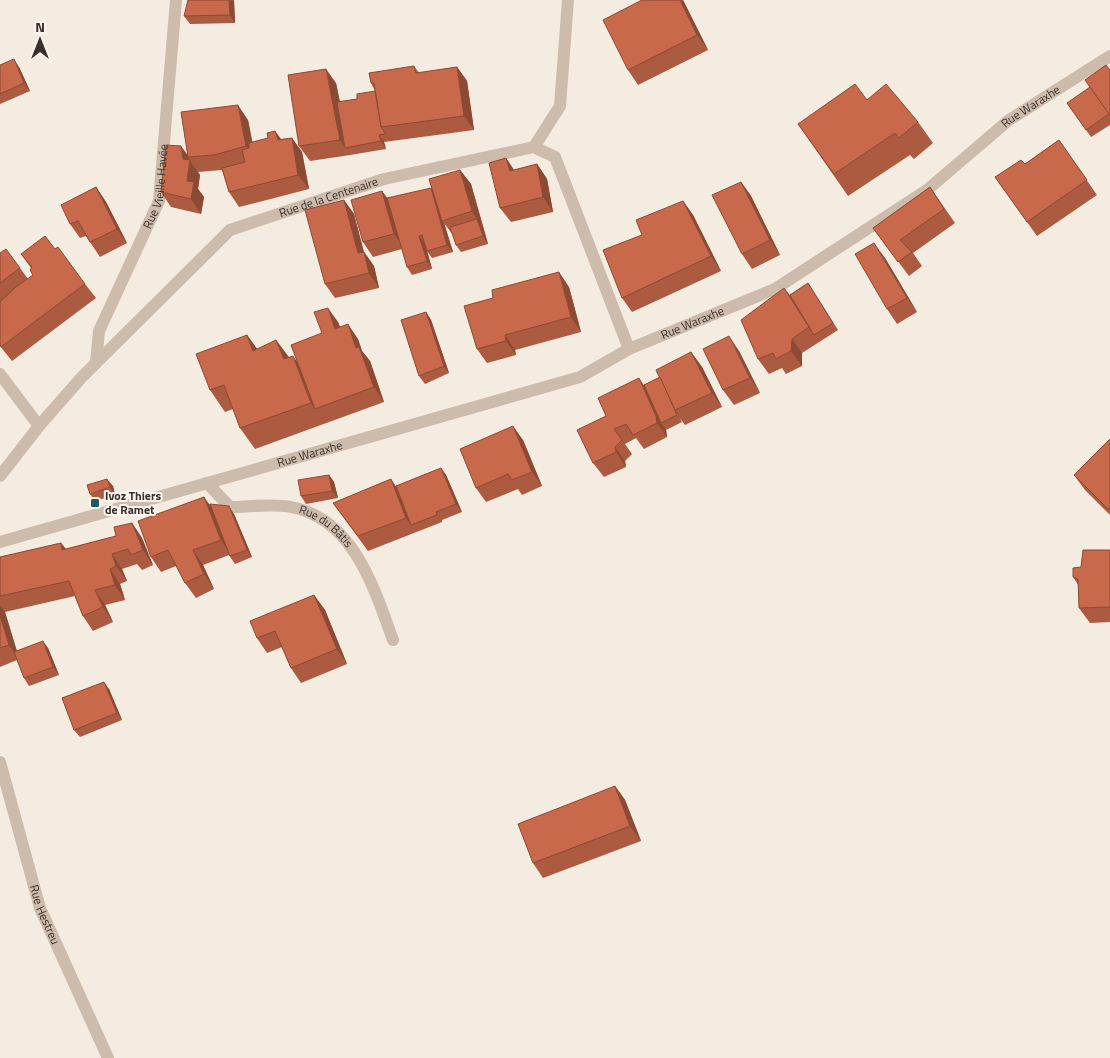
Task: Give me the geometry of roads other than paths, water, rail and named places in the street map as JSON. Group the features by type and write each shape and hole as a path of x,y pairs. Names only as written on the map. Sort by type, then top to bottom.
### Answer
{"street":[{"name":"Rue Vieille Havée","path":"96,363 99,331 159,201 176,0"},
{"path":"568,0 560,106 534,147 555,157 629,349"},
{"name":"Rue Waraxhe","path":"0,542 118,510 220,478 580,377 629,349 775,289 927,190 1009,120 1110,56"},
{"name":"Rue de la Centenaire","path":"0,476 39,426 96,363 230,230 384,179 534,147"},
{"path":"0,374 39,426"},
{"name":"Rue du Bâtis","path":"207,482 230,507 291,507 323,517 348,542 371,581 393,640"},
{"name":"Rue Hestreu","path":"0,762 40,908 108,1058"}],"place":[{"name":"Ivoz Thiers de Ramet","path":"95,503"}]}
